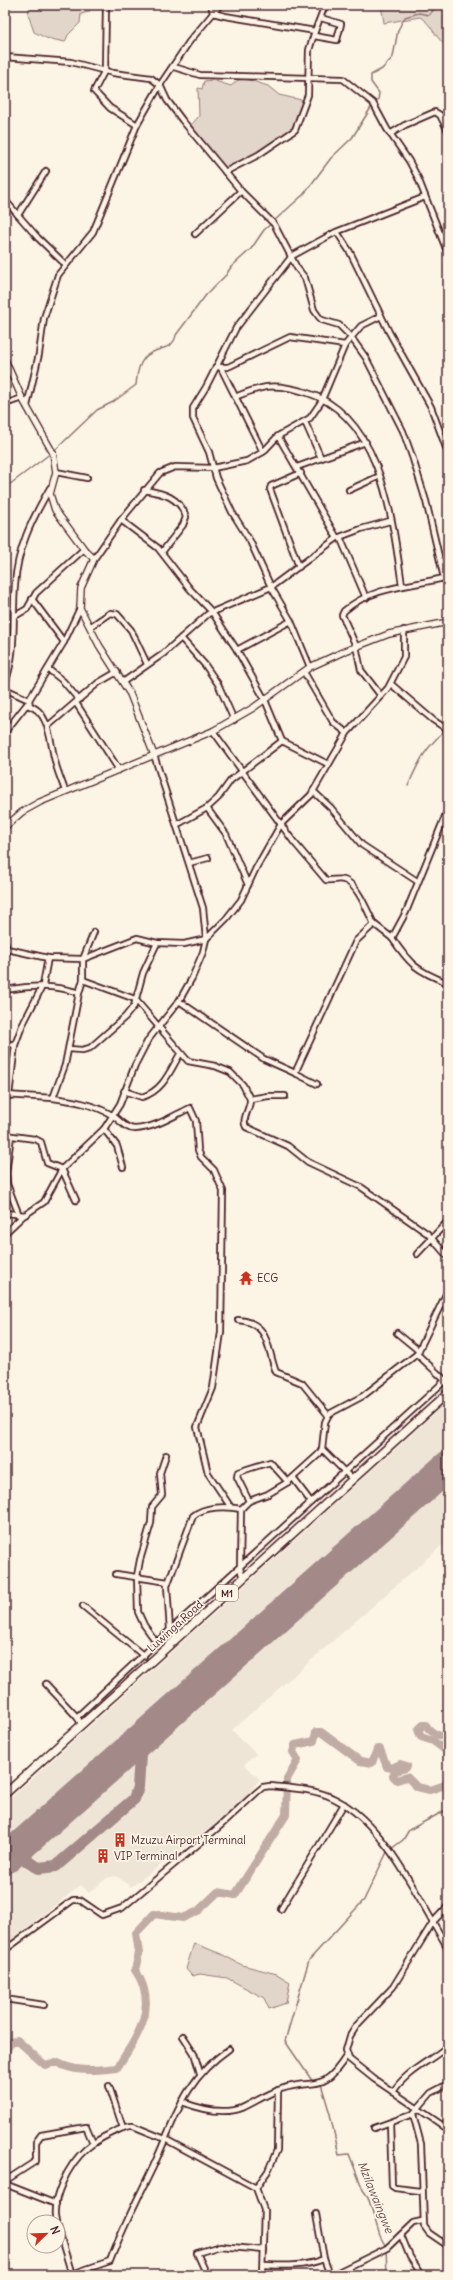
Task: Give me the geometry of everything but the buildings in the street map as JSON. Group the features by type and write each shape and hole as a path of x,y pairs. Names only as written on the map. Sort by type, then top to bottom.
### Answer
{"highway":[{"name":"Luwinga Road","path":"5,1794 448,1393"}],"street":[{"path":"106,5 104,70 95,92 110,108 137,125"},
{"path":"211,5 212,13"},
{"path":"27,406 39,354 48,301 58,275 93,232 137,125 160,85 174,67 189,42 220,5"},
{"path":"225,172 258,155 294,131 306,104 310,78 309,50 321,18 324,5"},
{"path":"212,13 315,34 337,40 341,24 321,18"},
{"path":"5,57 60,60 104,70 151,78 160,85 172,107 225,172 241,191 273,222 297,268 305,278 314,310 319,317 322,320 339,325 351,337 366,358 403,431 426,501 444,578 448,584"},
{"path":"174,67 200,75 251,75 343,79 373,104 390,134 409,161 448,254"},
{"path":"390,134 405,125 436,112 440,115 448,131"},
{"path":"18,215 46,171"},
{"path":"195,234 241,191"},
{"path":"310,667 291,621 271,587 250,541 224,497 192,412 219,368 236,328 292,256 338,232 425,197"},
{"path":"5,200 38,238 66,265"},
{"path":"338,232 431,406 448,453"},
{"path":"5,732 29,703 64,642 80,608 81,588 94,559 144,490 165,470 188,466 213,468 247,461 263,452 278,436 305,422 314,413 322,398 345,345 361,326 382,316"},
{"path":"219,368 290,337 345,345"},
{"path":"5,360 22,398 52,451 56,472 50,488 33,515 23,540 14,585 15,616 12,659 5,683"},
{"path":"219,368 263,452"},
{"path":"235,397 266,386 294,388 322,398 342,413 366,442 380,476 402,585"},
{"path":"5,404 22,398"},
{"path":"305,422 321,458"},
{"path":"278,436 339,538 366,598"},
{"path":"297,467 366,442"},
{"path":"56,472 87,478"},
{"path":"298,567 270,489 271,486 301,473"},
{"path":"349,490 380,476"},
{"path":"50,488 55,510 84,549 94,559"},
{"path":"144,490 170,495 186,517 184,525 162,552"},
{"path":"121,520 147,538 162,552 190,589 212,612 237,650 265,700 282,741 328,764"},
{"path":"123,682 181,638 212,612 271,587 339,538 390,521"},
{"path":"15,616 27,609 32,599 49,581 84,549"},
{"path":"381,696 361,670 356,646 342,615 349,607 366,598 402,585 444,578"},
{"path":"32,599 64,642"},
{"path":"5,1233 25,1215 44,1202 62,1169 104,1129 113,1116 120,1104 135,1065 148,1040 179,1001 192,978 203,952 206,939 203,908 178,824 154,755 123,682 98,645 80,608"},
{"path":"90,626 110,614 117,614 131,630 147,664"},
{"path":"237,650 291,621"},
{"path":"5,827 31,807 65,791 213,731 234,720 265,700 310,667 356,646 404,630 448,622"},
{"path":"7,949 48,958 84,959 137,938 157,943 184,944 206,939 226,919 241,900 281,824 313,792 347,733 391,684 404,657 404,630"},
{"path":"181,638 205,665 218,684 234,720"},
{"path":"48,669 62,681 78,701 119,770"},
{"path":"48,726 98,683 117,672"},
{"path":"304,672 333,722 347,733"},
{"path":"391,684 433,720 448,730"},
{"path":"5,689 29,703 48,726 54,760 65,791"},
{"path":"213,731 281,824 326,880 346,880 356,890 374,924 392,938 406,959 420,972 448,983"},
{"path":"178,824 207,808 218,798 226,785 282,741"},
{"path":"313,792 331,808 365,848 417,881"},
{"path":"207,808 226,834 248,885"},
{"path":"392,938 406,912 417,881 448,809"},
{"path":"189,863 208,858"},
{"path":"295,1073 356,941 374,924"},
{"path":"53,1098 69,1049 78,993 83,980 84,959 94,932"},
{"path":"5,942 7,949 5,956"},
{"path":"69,1049 82,1050 90,1048 125,1017 134,1006 143,973 157,943"},
{"path":"48,958 43,985 22,1026 15,1045 7,1096 53,1098 81,1102 113,1116 128,1127 134,1129 156,1124 190,1108 196,1120 199,1154 214,1170 222,1185 224,1224 221,1332 212,1388 197,1427 208,1473 230,1506"},
{"path":"83,980 135,999 180,1054 188,1061 215,1066 230,1072 243,1085 250,1099 250,1104 244,1120 246,1127 288,1146 308,1162 349,1180 432,1238 448,1257"},
{"path":"5,990 43,985 78,993"},
{"path":"179,1001 264,1059 317,1084"},
{"path":"5,1043 15,1045"},
{"path":"124,1092 142,1098 157,1089 164,1082 180,1054"},
{"path":"250,1099 268,1096 285,1096"},
{"path":"104,1129 117,1146 123,1167"},
{"path":"5,1135 39,1140 47,1163 62,1169 76,1200"},
{"path":"11,1136 6,1172 7,1184 19,1215"},
{"path":"5,1213 25,1215"},
{"path":"417,1254 448,1220"},
{"path":"328,1415 363,1396 418,1352 448,1290"},
{"path":"238,1320 250,1320 257,1325 270,1350 276,1372 302,1383 328,1415 322,1449 288,1482 268,1494 249,1502 240,1509"},
{"path":"77,1717 344,1471 363,1457 447,1380 398,1333"},
{"path":"392,1430 397,1439"},
{"path":"383,1438 389,1446"},
{"path":"322,1449 352,1479"},
{"path":"157,1643 144,1625 138,1612 137,1576 151,1523 152,1507 162,1498 160,1473 166,1455"},
{"path":"363,1457 370,1464"},
{"path":"249,1502 236,1477 238,1472 270,1462 288,1482"},
{"path":"293,1478 311,1502"},
{"path":"325,1490 333,1497"},
{"path":"177,1639 170,1630 166,1601 168,1582 176,1564 192,1516 204,1510 230,1506 240,1509"},
{"path":"240,1509 240,1568 243,1579"},
{"path":"300,1512 305,1522"},
{"path":"293,1519 298,1528"},
{"path":"270,1540 271,1553"},
{"path":"116,1574 137,1576 168,1582"},
{"path":"84,1606 144,1656"},
{"path":"46,1684 82,1724"},
{"path":"5,1950 73,1900 80,1900 102,1915 120,1909 220,1826 260,1789 270,1786 290,1787 323,1794 344,1804 362,1818 390,1853 445,1939 448,1948"},
{"path":"280,1909 344,1804"},
{"path":"182,2102 210,2110 236,2109 278,2090 320,2084 337,2070 347,2055 346,2047 350,2036 397,1982 433,1922 448,1906"},
{"path":"5,1999 44,2005"},
{"path":"183,2036 194,2053 200,2073"},
{"path":"393,2092 405,2075 429,2061 448,2046"},
{"path":"66,2254 72,2274 110,2261 182,2102 200,2073 229,2049"},
{"path":"347,2055 393,2092 448,2129"},
{"path":"374,2128 414,2114 431,2093 448,2084"},
{"path":"110,2086 123,2128"},
{"path":"256,2188 268,2171 277,2150 278,2090"},
{"path":"414,2114 421,2144 422,2220 427,2231 448,2246"},
{"path":"442,2126 448,2121"},
{"path":"390,2123 392,2186 395,2188 421,2192"},
{"path":"5,2183 36,2161 36,2142 41,2135 84,2126 87,2128 94,2143"},
{"path":"56,2214 56,2204 72,2166 80,2155 94,2143 123,2128 133,2126 165,2139 256,2188 263,2206 262,2275"},
{"path":"5,2183 56,2204"},
{"path":"316,2214 324,2259 331,2275 386,2248 413,2223 422,2220"},
{"path":"401,2235 410,2257 422,2275"},
{"path":"207,2275 197,2253 220,2246 263,2250"},
{"path":"263,2265 294,2267 311,2264 324,2259"}],"shaded area":[{"path":"30,5 87,5 91,7 89,12 81,14 80,23 68,35 65,42 46,38 34,32 28,14"},
{"path":"381,5 448,5 448,47 420,17 384,23"},
{"path":"246,79 268,86 279,95 306,101 294,129 272,145 226,169 191,125 199,116 198,88 202,89 204,81 212,80 231,86 238,80"},
{"path":"448,1401 448,1540 232,1730 256,1754 244,1765 260,1779 234,1811 131,1887 116,1876 107,1878 89,1893 81,1885 5,1945 5,1803"},
{"path":"194,1943 221,1954 242,1965 277,1974 290,1982 286,2003 269,2009 264,1998 227,1978 200,1974 192,1976 186,1969"}],"waterway":[{"path":"375,103 378,100 379,93 371,82 371,75 382,69 393,57 398,30 405,17 419,13 429,15 438,5"},
{"path":"54,451 97,410 113,402 136,385 138,370 143,360 149,354 168,346 173,342 176,335 206,295 226,275 231,267 251,249 264,230 304,194 331,158 352,138 372,106"},
{"path":"5,488 51,453"},
{"path":"408,786 424,754 448,727"},
{"path":"448,1734 444,1737 439,1735 431,1731 426,1725 423,1725 418,1730 421,1737 433,1741 448,1752"},
{"path":"5,2053 11,2042 17,2040 45,2065 56,2062 71,2068 86,2070 117,2068 138,2033 146,2009 146,1996 142,1983 135,1970 139,1953 136,1933 154,1914 183,1918 198,1911 218,1892 235,1895 286,1815 287,1779 298,1760 293,1752 295,1745 314,1741 316,1732 321,1732 360,1761 372,1763 377,1749 380,1749 387,1767 392,1768 400,1764 407,1766 406,1768 396,1771 393,1776 397,1780 407,1777 417,1787 430,1790 445,1785 448,1780"},
{"name":"Mzilawaingwe","path":"313,2082 285,2041 309,1960 364,1900 387,1852 403,1840 409,1830 448,1809"},
{"name":"Mzilawaingwe","path":"321,2084 330,2114 339,2155 349,2154 363,2190 368,2197 380,2236 386,2247 387,2275"}],"taxiway":[{"path":"27,1840 25,1852 28,1862 39,1868 56,1866 134,1799 138,1787 141,1739"},
{"path":"119,1758 131,1756 139,1760"}],"runway":[{"path":"8,1857 448,1466"}],"place":[{"name":"ECG","path":"246,1278"},
{"name":"Mzuzu Airport Terminal","path":"120,1840"},
{"name":"VIP Terminal","path":"103,1856"}]}
